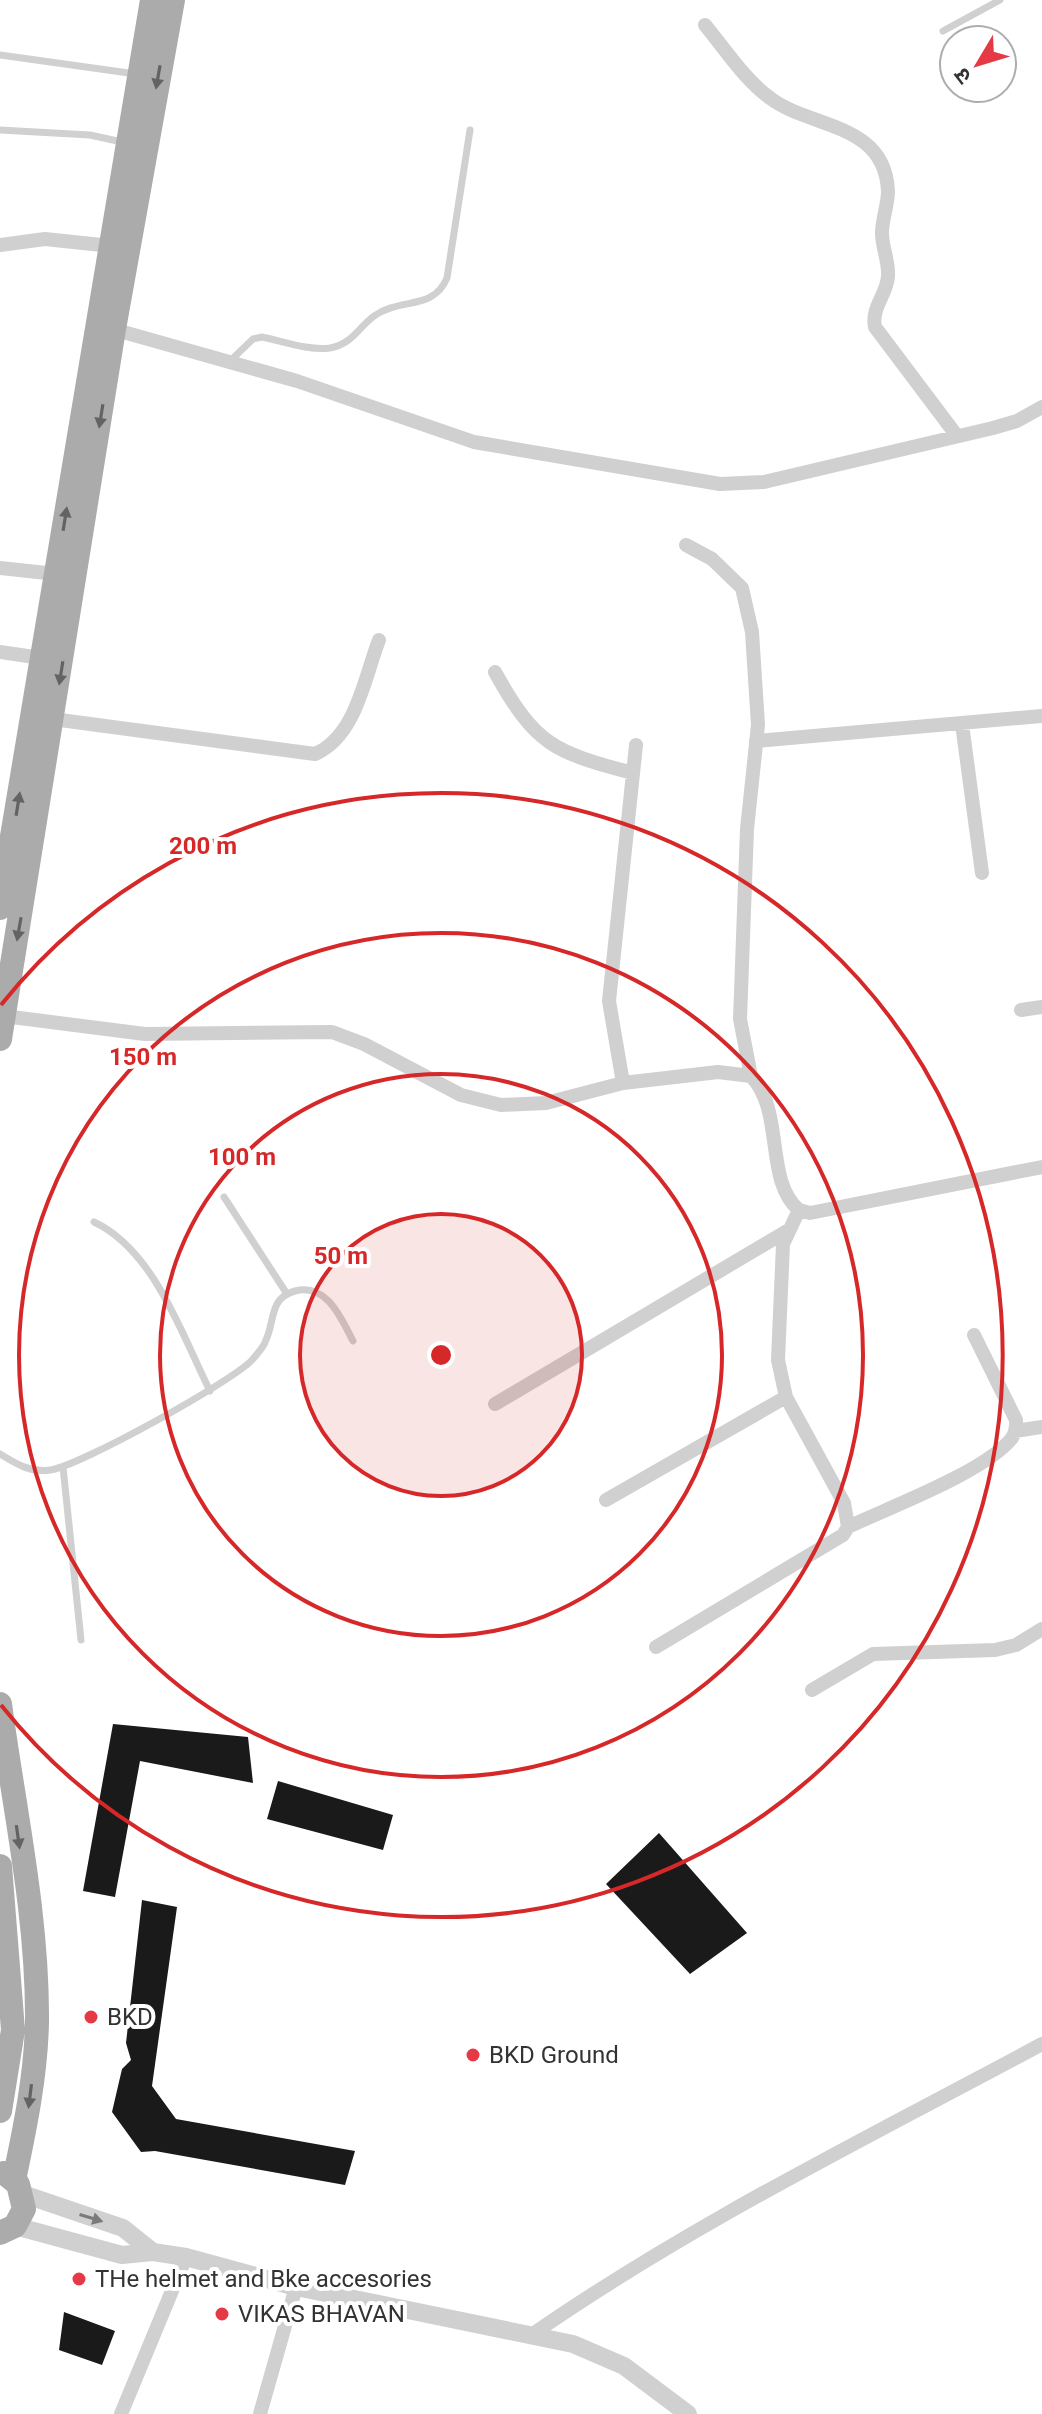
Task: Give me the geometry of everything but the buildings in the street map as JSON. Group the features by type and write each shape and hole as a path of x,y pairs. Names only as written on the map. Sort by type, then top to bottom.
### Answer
{"main road":[{"path":"2,1028 42,718 106,327 111,246 152,0"},
{"path":"0,908 6,837 42,718 41,658 56,574 173,0"},
{"path":"0,1704 31,1930 37,2021 29,2108 13,2181 24,2209 7,2230"},
{"path":"0,1866 13,2030 0,2111"}],"street":[{"path":"705,25 771,100 840,127 860,139 874,154 888,191 882,229 889,274 887,288 873,316 875,327 957,436"},
{"path":"0,245 45,239 111,246"},
{"path":"106,327 230,361 474,442 720,484 764,482 957,436 1017,421 1042,407"},
{"path":"686,545 712,559 742,588 752,632 756,741 747,829 740,1019 751,1076 766,1100 784,1192 799,1210 825,1212 1042,1167"},
{"path":"0,568 56,574"},
{"path":"42,718 315,754 328,748 346,728 379,640"},
{"path":"0,652 41,658"},
{"path":"495,672 513,705 545,741 577,758 633,773"},
{"path":"756,741 1042,716"},
{"path":"962,724 982,873"},
{"path":"623,1083 609,1001 636,745"},
{"path":"1021,1010 1042,1007"},
{"path":"2,1028 145,1034 332,1032 364,1044 461,1095 501,1105 546,1103 623,1083 718,1072 751,1076"},
{"path":"799,1210 787,1231 780,1264 778,1360 786,1397 844,1503 848,1527"},
{"path":"495,1404 787,1231"},
{"path":"656,1647 843,1535 848,1527 972,1468 1010,1440 1016,1420 974,1335"},
{"path":"606,1500 786,1397"},
{"path":"1015,1431 1042,1427"},
{"path":"812,1690 873,1654 995,1650 1016,1645 1042,1629"},
{"path":"530,2336 588,2296 774,2188 1042,2044"},
{"path":"13,2181 123,2228 153,2252"},
{"path":"7,2230 122,2255 153,2252 186,2257 296,2287 530,2336 602,2355 633,2373 688,2414"},
{"path":"121,2414 186,2257"},
{"path":"260,2414 296,2287"}],"lane":[{"path":"956,24 1000,0"},
{"path":"0,55 140,74"},
{"path":"0,130 90,135 128,143"},
{"path":"230,361 253,339 262,337 321,349 334,347 357,335 372,317 386,309 423,303 442,290 447,278 470,130"},
{"path":"224,1197 287,1294"},
{"path":"94,1222 115,1232 135,1255 174,1319 210,1391"},
{"path":"0,1454 30,1470 63,1467 210,1391 251,1361 266,1341 272,1312 287,1294 314,1290 326,1298 353,1341"},
{"path":"63,1467 81,1640"}],"place":[{"name":"BKD","path":"91,2017"},
{"name":"BKD Ground","path":"473,2055"},
{"name":"THe helmet and Bke accesories","path":"79,2279"},
{"name":"VIKAS BHAVAN","path":"222,2314"}]}
